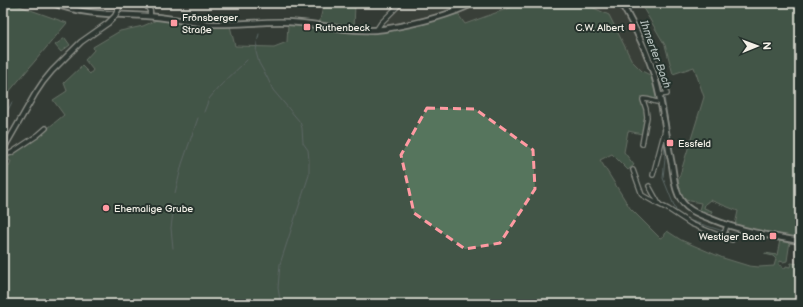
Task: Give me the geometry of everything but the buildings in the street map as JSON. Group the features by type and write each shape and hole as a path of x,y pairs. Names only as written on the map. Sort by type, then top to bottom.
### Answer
{"main road":[{"path":"53,3 73,10 96,14 150,16 212,24 289,22 347,29 377,30 439,17 455,12 474,3"},
{"path":"621,3 642,43 655,77 677,191 682,201 686,206 695,212 726,227 800,241"}],"street":[{"path":"146,3 150,11 150,16"},
{"path":"377,30 381,23 401,3"},
{"path":"3,150 43,82 81,42 108,23 121,4"},
{"path":"645,36 667,94 659,95"},
{"path":"642,144 647,117 643,100 648,99 660,102"},
{"path":"3,154 11,153 46,128"},
{"path":"653,175 665,128"},
{"path":"633,170 642,195 691,224 724,235 732,240"},
{"path":"649,186 659,204"},
{"path":"724,235 726,227"}],"highlighted area":[{"path":"427,108 475,109 533,150 535,189 500,243 465,249 414,213 401,155"}],"shaded area":[{"path":"389,3 523,3 465,24 455,11 434,18 386,28"},
{"path":"583,3 617,3 628,18 647,60 642,72 632,61 609,15"}],"green space":[{"path":"3,3 11,3 67,23 3,99"},
{"path":"324,3 386,3 355,4 354,29 319,24"},
{"path":"523,3 583,3 609,15 632,61 642,71 654,77 660,101 643,99 646,117 642,134 628,131 624,152 634,165 628,170 612,154 600,160 630,208 660,238 664,236 667,231 681,240 723,258 749,266 774,266 776,259 765,253 777,255 780,240 790,241 787,261 780,261 779,265 785,269 786,266 790,267 791,263 800,264 800,304 3,304 3,182 11,161 3,157 3,155 37,137 64,115 53,100 67,91 64,83 82,66 90,74 93,70 85,60 94,50 93,47 120,31 143,26 159,19 230,26 235,46 274,47 287,42 288,24 373,31 457,13 465,24"},
{"path":"640,3 800,3 800,238 768,233 735,225 738,211 710,200 705,204 704,208 712,211 711,213 699,210 701,203 685,200 678,181 704,97 694,67 673,74 665,45"},
{"path":"65,38 70,45 61,52 55,45"}],"waterway":[{"name":"Ihmerter Bach","path":"77,3 85,3"},
{"name":"Ihmerter Bach","path":"507,3 524,6 541,3"},
{"name":"Ihmerter Bach","path":"628,3 632,17 644,37"},
{"path":"259,34 256,52 259,63 273,90 300,122 303,143 308,150 309,160 309,175 280,264 278,288 280,300"},
{"name":"Ihmerter Bach","path":"651,57 664,97 670,135"},
{"path":"204,112 209,99 218,88 247,60"},
{"path":"8,110 12,102"},
{"path":"3,120 7,112"},
{"path":"175,193 182,164 198,118"},
{"name":"Westiger Bach","path":"664,142 665,159 663,178 677,213"},
{"path":"173,248 171,228 174,204"},
{"name":"Westiger Bach","path":"685,218 723,231"},
{"name":"Westiger Bach","path":"750,229 800,238"},
{"name":"Westiger Bach","path":"726,232 730,234 744,233"}],"place":[{"name":"Frönsberger Straße","path":"174,23"},
{"name":"Ruthenbeck","path":"307,27"},
{"name":"C.W. Albert","path":"632,27"},
{"name":"Essfeld","path":"670,143"},
{"name":"Ehemalige Grube","path":"106,208"},
{"name":"Westiger Bach","path":"773,236"}]}
